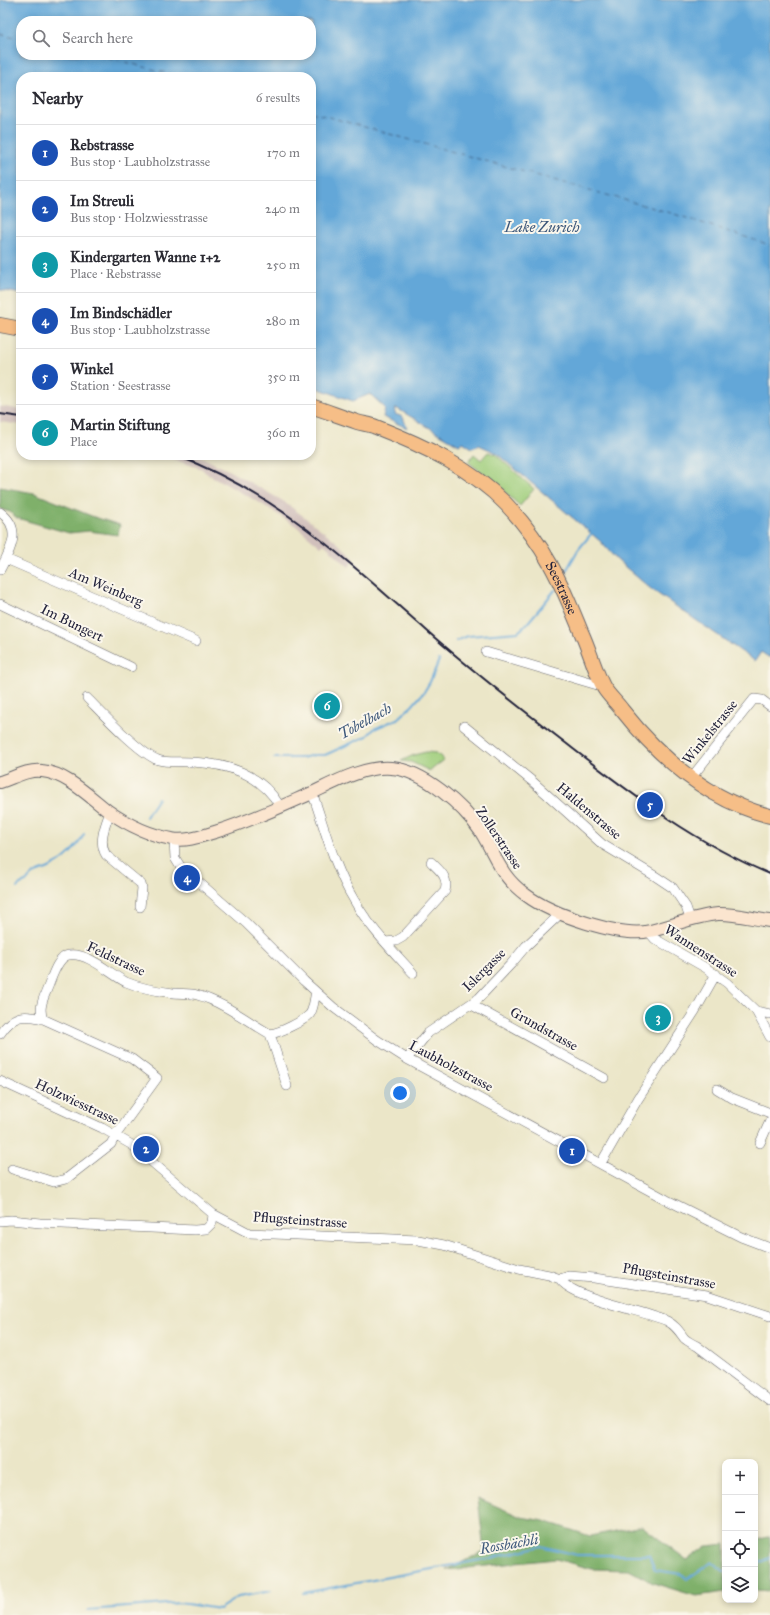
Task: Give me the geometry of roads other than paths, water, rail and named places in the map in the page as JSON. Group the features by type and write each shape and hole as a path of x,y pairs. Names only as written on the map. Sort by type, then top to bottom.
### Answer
{"main road":[{"path":"0,325 16,328"},
{"name":"Seestrasse","path":"316,408 374,426 433,452 475,478 504,502 533,535 556,571 604,687 637,729 691,778 718,795 744,808 770,816"}],"street":[{"path":"0,512 9,518 13,527 13,539 2,564"},
{"name":"Am Weinberg","path":"2,564 196,641"},
{"name":"Im Bungert","path":"0,604 131,667"},
{"path":"486,652 604,687"},
{"path":"87,698 138,747 152,757 160,761 196,762 225,766 240,770 254,779 274,796 280,806"},
{"name":"Winkelstrasse","path":"691,778 754,699 762,700 770,706"},
{"name":"Haldenstrasse","path":"464,726 532,780 602,844 673,888 686,907 690,919"},
{"name":"Zollerstrasse","path":"0,782 30,772 41,770 50,772 64,778 107,810 139,829 174,840 201,837 237,826 363,771 390,767 412,772 436,787 460,807 480,831 501,870 514,885 528,897 560,914 614,930 632,933 648,931 690,919 720,914 770,922"},
{"path":"312,792 339,872 354,901 385,942 413,974"},
{"path":"107,810 103,833 104,851 106,855 141,884 140,907"},
{"name":"Laubholzstrasse","path":"174,840 175,858 180,866 246,922 316,992 353,1023 407,1059 712,1223 741,1237 770,1248"},
{"path":"385,942 396,941 403,937 445,891 447,884 444,875 432,862"},
{"name":"Islergasse","path":"407,1059 428,1033 479,998 526,946 560,914"},
{"name":"Wannenstrasse","path":"648,931 655,939 716,974 738,992 756,1011 770,1037"},
{"name":"Feldstrasse","path":"43,1019 41,1011 50,981 61,959 67,955 73,955 89,959 120,979 136,986 162,992 196,995 213,1001 270,1034"},
{"path":"601,1163 638,1099 695,1011 716,974"},
{"path":"287,1086 270,1034 276,1034 309,1015 316,992"},
{"name":"Grundstrasse","path":"470,1004 604,1078"},
{"path":"756,1011 770,1014"},
{"path":"0,1034 6,1025 15,1018 27,1016 43,1019 132,1059 157,1078 115,1136 111,1144 66,1179 54,1182 12,1169"},
{"name":"Holzwiesstrasse","path":"0,1081 132,1145 213,1214"},
{"path":"717,1089 732,1098 770,1113"},
{"path":"760,1143 770,1121"},
{"path":"0,1221 11,1220 40,1223 195,1230 206,1229 212,1223 213,1214"},
{"name":"Pflugsteinstrasse","path":"213,1214 253,1234 418,1240 444,1245 519,1269 549,1275 560,1279 567,1287 622,1308 666,1320 674,1325 685,1339 697,1346 770,1401"},
{"name":"Pflugsteinstrasse","path":"560,1279 569,1276 594,1278 707,1295 770,1316"}],"water":[{"name":"Lake Zurich","path":"0,0 770,0 770,658 761,652 755,661 651,589 616,559 600,541 495,452 479,445 472,448 463,442 459,445 396,408 395,414 403,417 407,428 383,417 385,408 370,394 353,401 316,388 316,72 16,72 16,293 0,290"}],"waterway":[{"name":"Tobelbach","path":"566,571 578,550 591,534"},
{"name":"Tobelbach","path":"456,641 468,636 518,632 525,626 555,590"},
{"name":"Tobelbach","path":"274,758 302,758 314,755 325,755 367,736 374,729 397,719 412,706 424,692 439,660"},
{"name":"Tobelbach","path":"146,817 158,798"},
{"name":"Tobelbach","path":"17,888 34,874 55,865 65,858 74,849 84,834"},
{"name":"Rossbächli","path":"303,1593 491,1558 541,1546 577,1555 649,1555 655,1570 681,1574 687,1579 712,1562 722,1570"},
{"name":"Rossbächli","path":"758,1564 770,1558"},
{"path":"88,1610 180,1603 219,1609 238,1597 271,1591"}],"railway":[{"path":"0,414 16,416"},
{"path":"187,460 212,471 246,489 309,530 480,676 619,784 692,834 743,862 770,874"}],"place":[{"name":"Martin Stiftung","path":"327,706"},
{"name":"Winkel","path":"650,805"},
{"name":"Im Bindschädler","path":"187,878"},
{"name":"Kindergarten Wanne 1+2","path":"658,1018"},
{"name":"Im Streuli","path":"146,1149"},
{"name":"Rebstrasse","path":"572,1151"}]}
